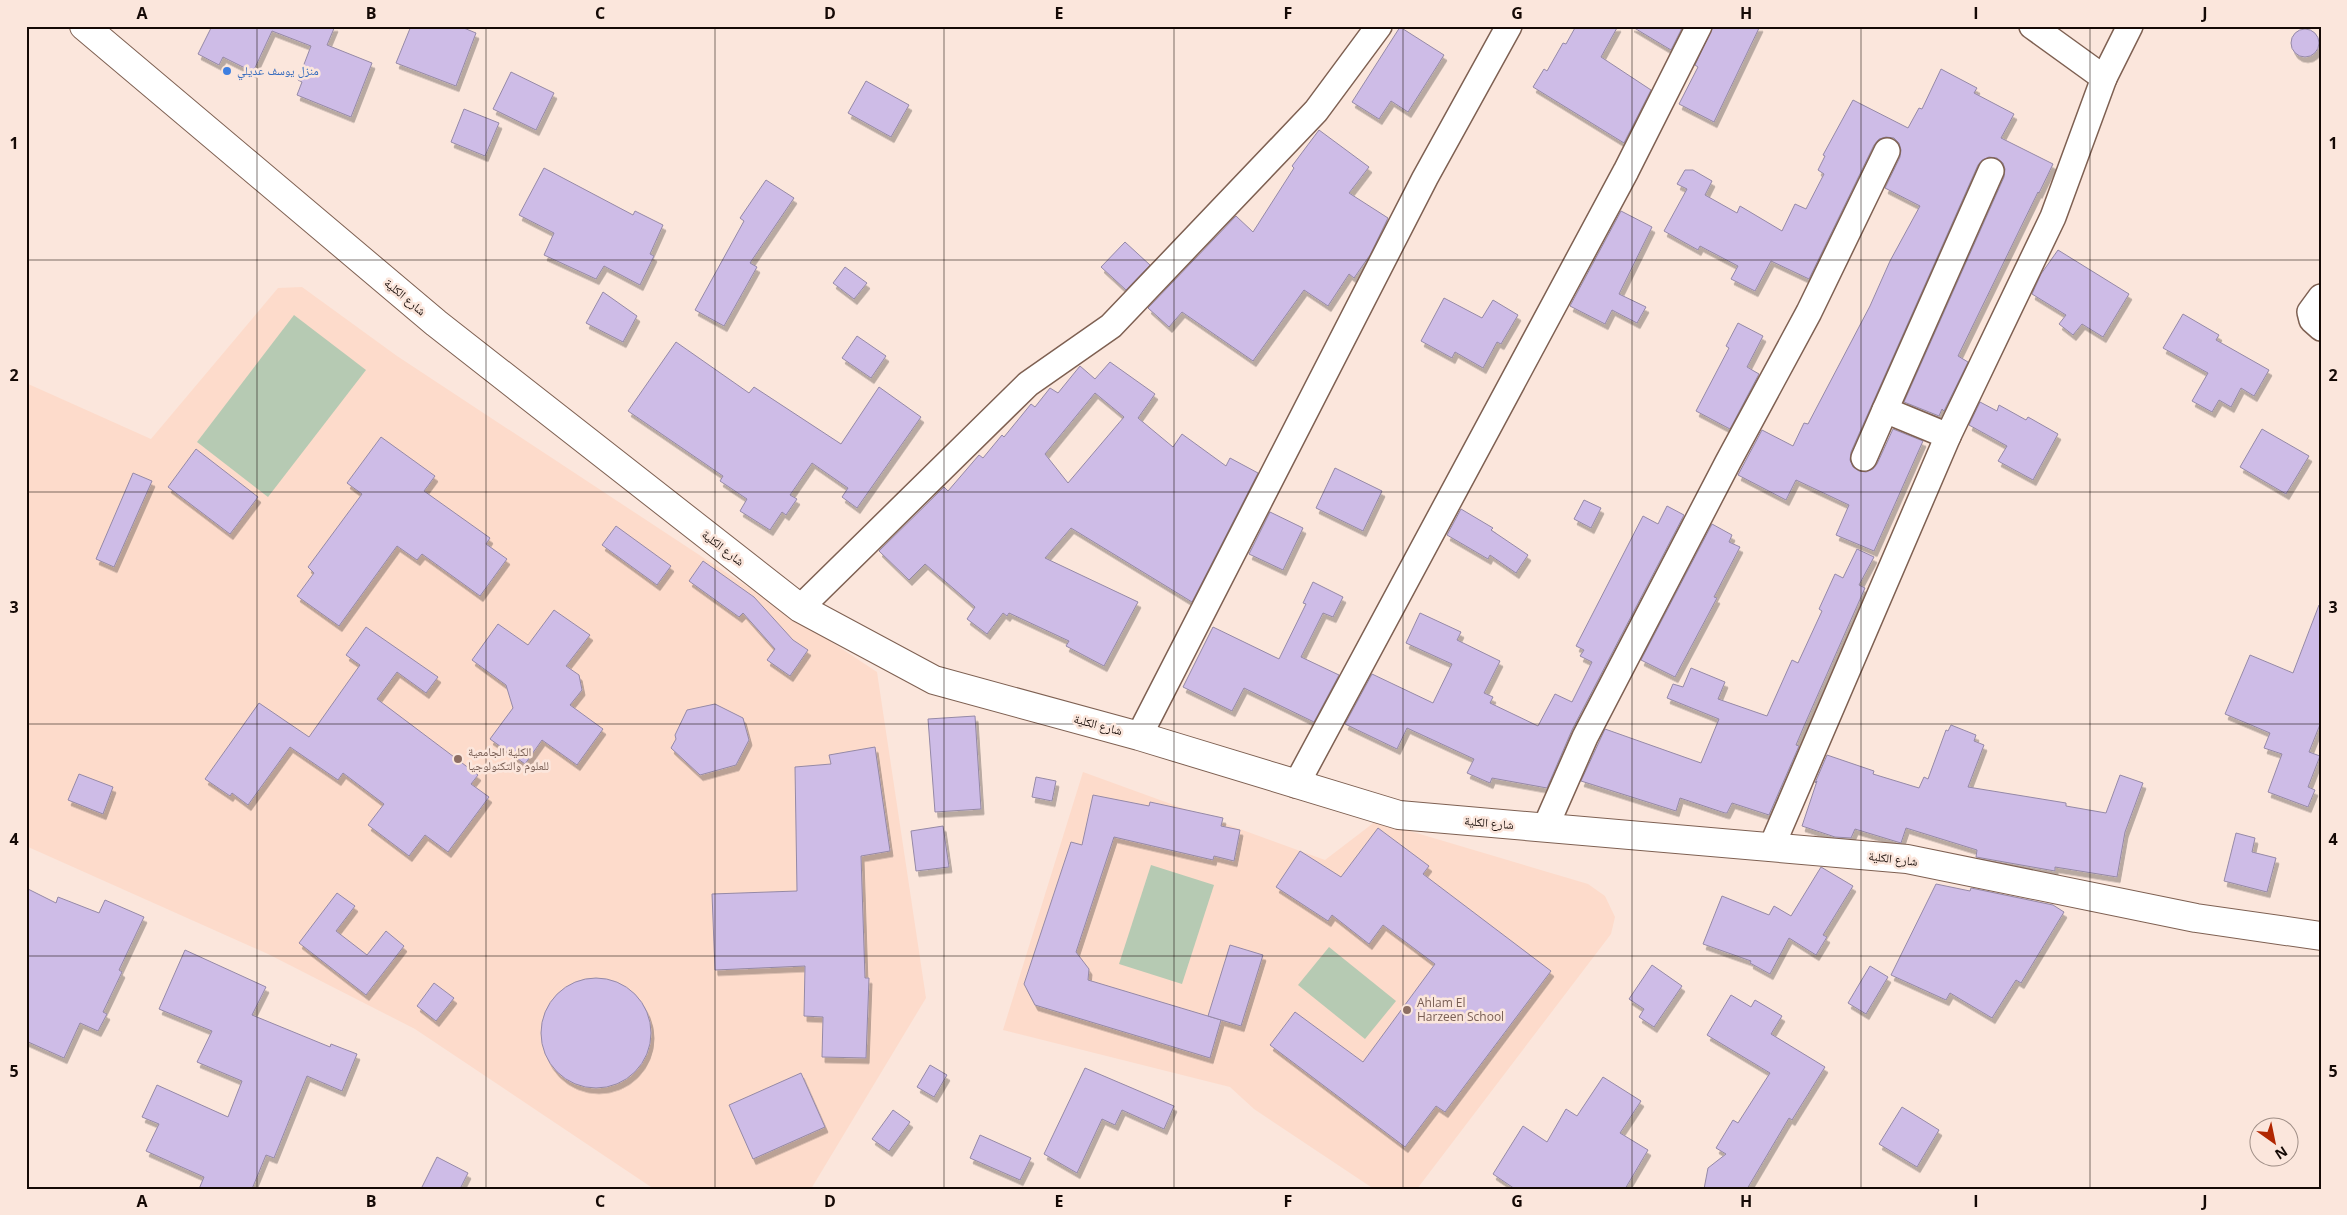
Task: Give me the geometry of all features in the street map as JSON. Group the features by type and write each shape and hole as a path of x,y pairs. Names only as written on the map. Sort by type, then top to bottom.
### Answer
{"street":[{"name":"شارع الكلية","path":"84,26 436,323 800,608 934,680 1139,736 1399,815 1907,859 2196,918 2321,936"},
{"path":"800,608 1028,384 1111,326 1316,111 1379,26"},
{"path":"1139,736 1425,178 1509,26"},
{"path":"1296,785 1621,180 1699,26"},
{"path":"2032,26 2104,78"},
{"path":"1771,848 1948,436 2053,217 2104,78 2130,26"},
{"path":"1545,828 1585,737 1728,462 1810,312 1886,151"},
{"path":"1864,458 1991,171"},
{"path":"2321,297 2310,312 2312,320 2321,328"},
{"path":"1884,410 1948,436"}],"shaded area":[{"name":"الكلية الجامعية للعلوم والتكنولوجيا","path":"302,287 397,356 877,672 926,998 811,1189 654,1189 415,1029 268,954 26,846 26,383 151,439 278,288"},
{"path":"1083,772 1325,860 1376,821 1588,884 1605,896 1615,917 1611,934 1417,1189 1374,1189 1254,1109 1230,1087 1003,1030"}],"green space":[{"path":"294,315 366,370 268,497 197,442"},
{"path":"1151,865 1214,885 1182,984 1119,964"},
{"path":"1329,947 1396,1001 1365,1039 1298,985"}],"building":[{"path":"212,26 335,26 327,45 372,63 351,117 297,95 302,82 298,80 311,46 272,31 253,72 223,57 219,65 198,54"},
{"path":"411,26 459,26 476,33 456,86 396,63"},
{"path":"1576,26 1618,26 1601,57 1651,90 1624,143 1533,87 1544,69 1547,71 1563,43 1566,44"},
{"path":"1631,26 1683,26 1671,50"},
{"path":"1713,26 1760,26 1714,122 1679,104 1698,67 1695,65"},
{"path":"1400,27 1444,55 1408,112 1391,101 1379,119 1352,102"},
{"path":"2305,29 2315,33 2319,43 2315,53 2305,57 2295,53 2291,43 2295,33"},
{"path":"1941,69 1977,88 1974,93 2014,114 2001,138 2053,164 1958,356 1968,362 1944,411 1942,409 1939,416 1904,402 2004,177 2005,169 2003,163 1997,158 1989,157 1982,160 1978,165 1851,452 1850,460 1853,467 1859,471 1866,472 1873,469 1877,464 1893,429 1923,441 1874,551 1836,535 1849,505 1796,480 1786,500 1738,475 1762,430 1793,446 1804,423 1808,424 1870,306 1890,261 1920,206 1885,188 1900,157 1899,143 1894,138 1886,137 1879,139 1874,145 1809,279 1771,261 1755,291 1731,279 1738,266 1700,246 1698,250 1664,231 1687,189 1677,184 1685,170 1693,170 1712,181 1705,195 1737,213 1740,206 1782,231 1795,204 1806,209 1824,174 1818,170 1825,156 1823,155 1853,100 1908,128 1919,108 1922,109"},
{"path":"511,72 554,93 536,130 493,109"},
{"path":"866,81 909,105 891,137 848,113"},
{"path":"464,109 499,123 485,156 451,142"},
{"path":"1319,130 1369,167 1349,193 1388,218 1370,255 1354,278 1349,274 1328,306 1304,290 1253,361 1182,312 1169,327 1148,308 1236,216 1253,232 1294,168 1292,166"},
{"path":"544,168 633,215 635,211 663,225 650,254 654,256 640,285 604,266 596,279 544,255 554,233 519,215"},
{"path":"766,180 794,198 750,263 757,267 724,326 695,310 744,221 740,218"},
{"path":"1621,211 1652,227 1619,294 1646,307 1637,323 1612,310 1605,324 1570,306"},
{"path":"1125,242 1150,265 1126,290 1101,267"},
{"path":"2058,250 2129,294 2103,337 2082,324 2073,335 2059,324 2066,315 2032,294 2041,274"},
{"path":"845,267 867,283 854,299 833,283"},
{"path":"603,292 637,316 623,342 586,323"},
{"path":"1444,298 1482,318 1493,300 1518,315 1501,344 1497,342 1483,368 1455,352 1452,358 1421,341"},
{"path":"2183,314 2219,335 2216,340 2269,370 2254,396 2241,388 2231,407 2219,400 2212,412 2192,401 2208,373 2163,348"},
{"path":"1738,323 1763,336 1747,367 1759,374 1730,429 1696,411 1729,348 1726,346"},
{"path":"857,336 886,356 871,378 842,358"},
{"path":"676,342 749,393 754,387 841,444 879,387 921,417 857,508 842,497 848,488 812,463 790,495 797,499 786,515 782,512 770,530 740,511 747,499 720,481 723,476 628,411"},
{"path":"1110,362 1155,394 1138,418 1173,447 1182,434 1226,466 1230,458 1258,473 1192,602 1071,528 1045,558 1138,602 1104,666 1066,646 1069,641 1009,613 1007,616 1003,613 987,634 967,619 975,607 925,564 909,580 879,551 944,487 948,491 979,455 983,458 1002,435 1004,437 1031,404 1035,407 1050,388 1058,393 1080,366 1095,379","holes":["1095,393 1124,417 1068,483 1045,454"]},
{"path":"1980,402 1997,411 1999,405 2026,420 2028,417 2058,434 2033,480 1998,461 2007,446 1969,425"},
{"path":"2262,429 2309,456 2286,494 2240,467"},
{"path":"381,437 435,476 424,491 490,538 486,544 507,559 480,596 422,554 417,560 397,546 339,626 297,596 314,573 308,567 362,494 347,483"},
{"path":"196,449 258,497 230,534 168,487"},
{"path":"1335,468 1382,491 1363,531 1316,508"},
{"path":"133,473 152,481 114,567 96,559"},
{"path":"1584,500 1601,508 1591,528 1574,519"},
{"path":"1667,506 1684,515 1572,730 1547,788 1492,778 1490,783 1467,773 1474,759 1407,728 1397,749 1345,724 1372,674 1433,703 1452,664 1406,643 1420,613 1461,632 1457,640 1500,661 1484,693 1493,697 1490,703 1538,726 1555,694 1572,702 1592,662 1580,656 1584,650 1576,646 1643,516 1658,524"},
{"path":"1461,509 1493,528 1491,530 1528,555 1516,573 1490,555 1488,559 1447,535"},
{"path":"1270,512 1303,528 1283,570 1249,554"},
{"path":"1712,524 1732,535 1729,542 1740,547 1714,597 1717,598 1675,677 1641,660"},
{"path":"616,526 671,566 657,585 602,545"},
{"path":"1857,549 1874,557 1859,585 1865,588 1804,726 1796,745 1799,746 1769,815 1732,803 1727,813 1725,813 1680,798 1676,811 1581,781 1605,729 1701,763 1719,719 1667,698 1673,684 1683,687 1691,668 1725,682 1718,699 1767,716 1792,660 1798,663 1822,611 1819,609 1835,574 1843,578"},
{"path":"703,561 754,597 793,640 808,650 790,676 767,660 775,649 743,613 739,617 689,581"},
{"path":"1313,582 1343,597 1333,617 1323,613 1301,657 1339,675 1314,722 1244,688 1232,711 1183,687 1213,627 1279,659 1306,604 1303,603"},
{"path":"2319,605 2321,606 2321,722 2309,752 2320,756 2308,787 2315,790 2308,807 2268,792 2282,754 2264,748 2270,733 2225,714 2250,655 2293,673"},
{"path":"554,610 590,635 566,666 579,675 582,690 570,705 603,729 577,765 542,740 525,764 490,739 513,708 506,685 472,660 498,624 528,645"},
{"path":"366,627 438,677 426,693 397,672 377,699 478,775 471,784 489,797 448,852 425,835 409,856 368,825 384,804 343,773 338,780 290,747 248,805 232,793 230,796 205,779 259,703 309,737 360,665 346,655"},
{"path":"715,704 743,718 749,740 736,765 700,775 671,748 687,710"},
{"path":"975,716 981,809 935,812 928,719"},
{"path":"1951,725 1976,735 1974,741 1984,745 1968,787 2066,803 2066,806 2106,813 2120,775 2143,783 2125,832 2117,877 2055,867 2055,871 1976,857 1977,850 1906,828 1901,843 1855,829 1851,838 1835,837 1802,826 1817,781 1815,783 1827,755 1874,771 1873,774 1919,788 1924,777 1928,779 1946,730 1948,731"},
{"path":"875,747 890,851 861,856 865,978 869,978 866,1058 822,1057 823,1017 804,1016 805,966 715,970 712,894 797,891 795,767 831,764 829,755"},
{"path":"79,774 113,787 103,814 68,800"},
{"path":"1036,777 1056,781 1052,801 1032,797"},
{"path":"1093,795 1149,806 1150,802 1223,818 1221,826 1240,830 1234,861 1214,856 1213,860 1114,837 1076,952 1089,969 1088,980 1221,1020 1210,1058 1035,1005 1024,984 1071,842 1082,845"},
{"path":"943,826 949,867 916,871 911,831"},
{"path":"1378,828 1429,866 1423,874 1551,971 1445,1112 1436,1106 1405,1147 1270,1045 1295,1012 1363,1062 1435,964 1383,925 1369,944 1332,915 1328,921 1276,887 1300,851 1341,877"},
{"path":"2236,833 2255,838 2252,852 2276,858 2267,892 2224,881"},
{"path":"1821,867 1853,886 1823,935 1827,937 1816,955 1789,938 1770,974 1750,963 1751,961 1703,944 1722,896 1769,915 1774,906 1791,916"},
{"path":"1936,884 1970,891 1971,888 2053,905 2064,912 2021,983 2016,980 1992,1018 1950,993 1946,1000 1891,975"},
{"path":"26,888 56,903 58,897 99,913 105,900 144,917 119,970 122,972 103,1012 107,1014 98,1031 80,1023 64,1058 26,1041"},
{"path":"337,893 355,906 336,931 367,955 386,931 404,946 366,995 299,943"},
{"path":"1230,945 1263,955 1241,1026 1208,1016"},
{"path":"185,950 266,987 252,1015 330,1047 331,1044 357,1054 342,1091 307,1076 274,1158 266,1155 252,1189 199,1189 204,1177 146,1151 159,1124 142,1117 157,1085 228,1117 242,1081 197,1062 212,1031 159,1009"},
{"path":"1652,965 1682,986 1654,1027 1639,1017 1644,1009 1629,999"},
{"path":"1870,966 1888,977 1866,1014 1848,1003"},
{"path":"596,978 617,982 635,994 647,1012 651,1033 647,1054 635,1072 617,1084 596,1088 575,1084 557,1072 545,1054 541,1033 545,1012 557,994 575,982"},
{"path":"434,983 454,998 436,1021 417,1006"},
{"path":"1731,995 1751,1007 1755,1000 1782,1016 1771,1034 1825,1067 1792,1120 1789,1118 1747,1189 1704,1189 1708,1168 1726,1154 1716,1148 1733,1120 1738,1123 1770,1073 1707,1035"},
{"path":"930,1065 947,1075 934,1097 917,1087"},
{"path":"1085,1068 1174,1106 1164,1129 1122,1110 1115,1125 1102,1119 1077,1173 1044,1154"},
{"path":"801,1073 825,1127 753,1159 729,1105"},
{"path":"1603,1077 1641,1101 1620,1133 1648,1150 1625,1189 1515,1189 1493,1174 1523,1126 1547,1142 1566,1109 1577,1116"},
{"path":"1902,1107 1939,1130 1917,1167 1879,1144"},
{"path":"893,1110 910,1122 889,1151 872,1139"},
{"path":"980,1135 1031,1158 1020,1180 970,1158"},
{"path":"437,1157 468,1173 460,1189 421,1189"}],"place":[{"name":"منزل يوسف عديلي","path":"227,71"},
{"name":"الكلية الجامعية للعلوم والتكنولوجيا","path":"458,759"},
{"name":"Ahlam El Harzeen School","path":"1407,1010"}]}
